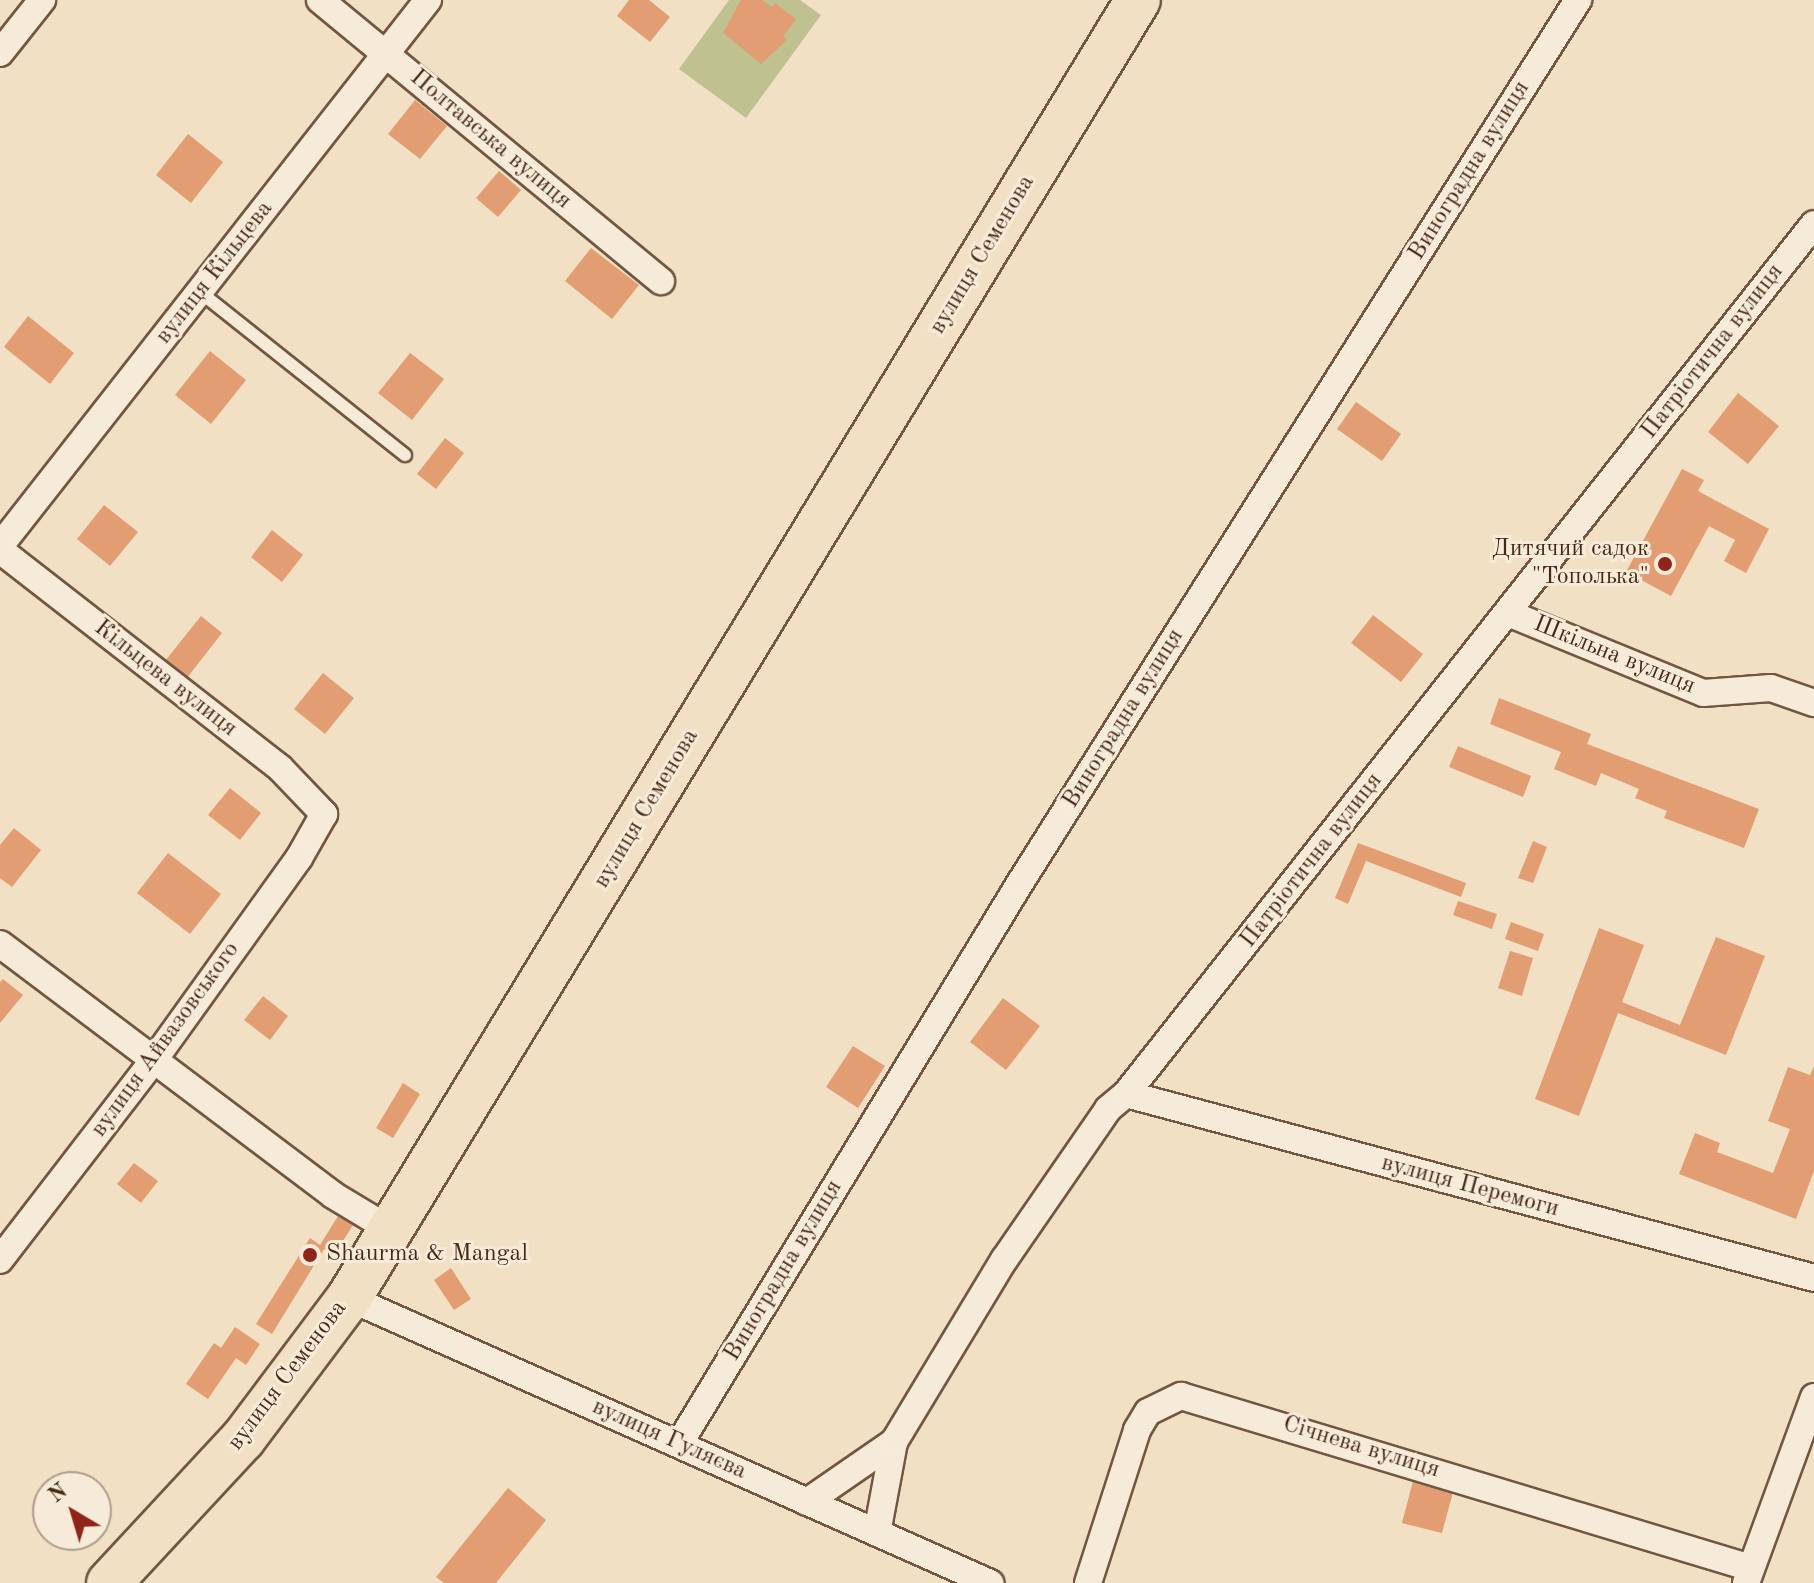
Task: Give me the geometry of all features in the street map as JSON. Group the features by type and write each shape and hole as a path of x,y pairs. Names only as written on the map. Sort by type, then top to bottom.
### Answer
{"highway":[{"name":"вулиця Семенова","path":"109,1583 243,1439 349,1298 1138,0"}],"street":[{"path":"0,53 42,0"},
{"name":"Полтавська вулиця","path":"320,0 661,281"},
{"name":"вулиця Кільцева","path":"0,548 428,0"},
{"name":"Виноградна вулиця","path":"679,1444 1020,883 1578,0"},
{"name":"Патріотична вулиця","path":"877,1533 894,1442 1004,1260 1108,1109 1126,1094 1814,224"},
{"name":"Кільцева вулиця","path":"0,548 280,768 324,814"},
{"name":"Шкільна вулиця","path":"1508,613 1703,693 1771,688 1814,703"},
{"name":"вулиця Айвазовського","path":"0,1260 153,1061 299,858 324,814"},
{"path":"0,944 333,1195 391,1230"},
{"name":"вулиця Перемоги","path":"1126,1094 1814,1278"},
{"name":"вулиця Гуляєва","path":"349,1298 990,1583"},
{"name":"Січнева вулиця","path":"1088,1583 1137,1430 1148,1412 1181,1396 1748,1575"},
{"path":"1748,1575 1814,1397"},
{"path":"807,1502 894,1442"}],"lane":[{"path":"200,292 405,455"}],"green space":[{"path":"729,0 800,0 821,15 746,118 679,69"}],"building":[{"path":"629,0 649,0 670,17 650,42 617,16"},
{"path":"741,0 762,0 772,7 775,3 796,19 783,36 787,40 761,64 723,33"},
{"path":"415,100 447,126 420,159 388,134"},
{"path":"188,134 223,162 191,203 156,175"},
{"path":"499,171 521,190 498,217 476,198"},
{"path":"591,248 639,285 612,319 565,281"},
{"path":"28,316 74,353 50,384 4,347"},
{"path":"210,351 246,380 211,424 175,395"},
{"path":"410,353 444,379 412,420 378,393"},
{"path":"1738,393 1779,426 1748,464 1708,432"},
{"path":"1356,402 1401,434 1382,461 1337,429"},
{"path":"445,438 464,453 436,489 417,474"},
{"path":"1682,469 1704,480 1698,491 1769,529 1746,573 1724,561 1735,540 1709,526 1671,596 1626,572"},
{"path":"104,505 138,532 110,566 77,539"},
{"path":"272,530 303,555 282,582 251,557"},
{"path":"1373,615 1423,654 1401,682 1351,643"},
{"path":"201,616 222,633 183,683 161,666"},
{"path":"323,673 354,698 325,734 294,709"},
{"path":"1499,698 1591,734 1587,744 1759,809 1744,848 1664,818 1667,811 1635,798 1639,789 1601,773 1596,786 1554,769 1561,752 1490,724"},
{"path":"1458,746 1531,776 1523,797 1449,767"},
{"path":"230,788 261,813 240,840 208,815"},
{"path":"14,828 41,850 12,887 0,878 0,845"},
{"path":"1533,841 1547,847 1533,883 1518,878"},
{"path":"1358,843 1466,883 1461,897 1366,861 1348,904 1335,898"},
{"path":"168,853 221,894 190,934 137,893"},
{"path":"1458,901 1497,914 1492,929 1453,915"},
{"path":"1511,922 1544,934 1538,951 1505,939"},
{"path":"1599,928 1644,945 1622,1002 1680,1025 1716,937 1765,956 1726,1055 1618,1013 1579,1116 1535,1099"},
{"path":"1510,951 1533,958 1522,996 1498,988"},
{"path":"3,979 23,995 0,1023 0,982"},
{"path":"263,996 288,1016 270,1040 244,1020"},
{"path":"1003,998 1040,1026 1006,1070 970,1042"},
{"path":"853,1046 885,1066 858,1108 826,1087"},
{"path":"1814,1066 1814,1171 1796,1219 1679,1174 1695,1133 1720,1143 1717,1152 1773,1173 1790,1129 1768,1121 1788,1067 1810,1075"},
{"path":"403,1083 420,1094 393,1138 376,1128"},
{"path":"134,1163 158,1181 141,1203 117,1184"},
{"path":"338,1216 353,1225 334,1255 324,1249 272,1334 256,1324 310,1238 320,1245"},
{"path":"451,1268 471,1299 454,1310 434,1280"},
{"path":"235,1327 260,1344 246,1365 236,1358 208,1399 186,1384 214,1343 221,1348"},
{"path":"1413,1481 1453,1492 1442,1533 1402,1523"},
{"path":"508,1488 546,1520 496,1583 444,1583 436,1577"}],"place":[{"name":"Дитячий садок \"Тополька\"","path":"1665,564"},
{"name":"Shaurma & Mangal","path":"310,1255"}]}
